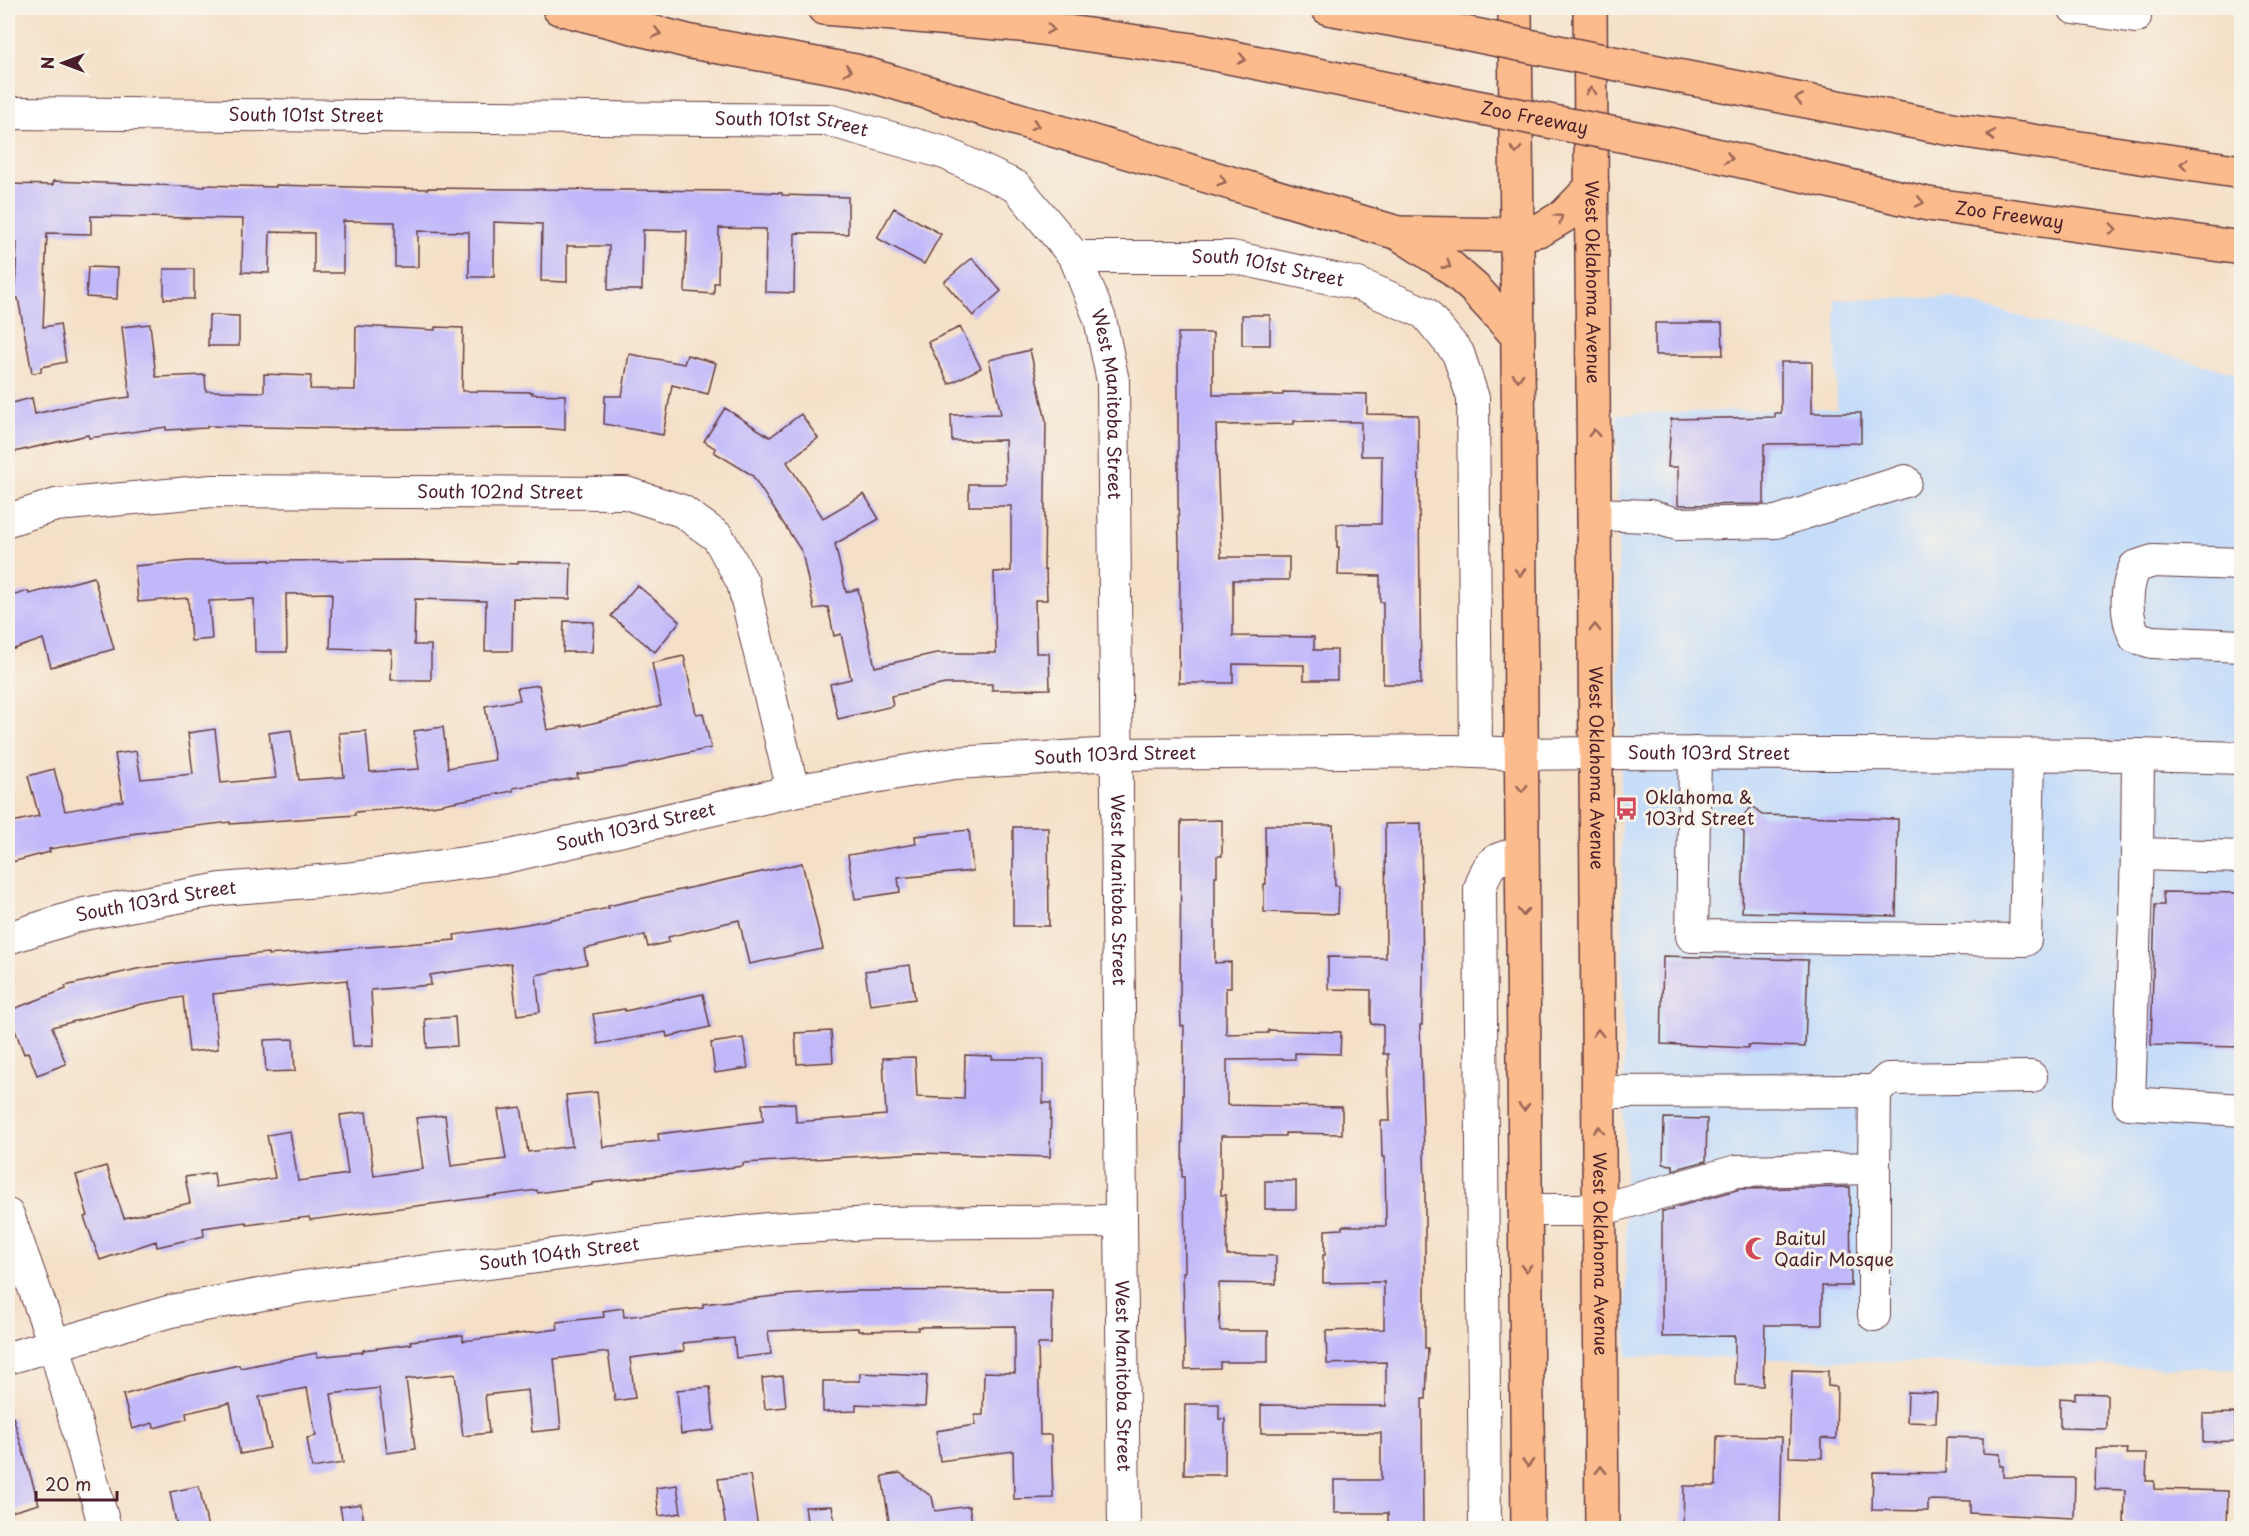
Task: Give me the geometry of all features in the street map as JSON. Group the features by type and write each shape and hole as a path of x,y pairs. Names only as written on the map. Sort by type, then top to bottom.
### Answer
{"main road":[{"path":"559,8 691,42 856,71 1398,234 1449,266 1475,289 1517,335"},
{"name":"Zoo Freeway","path":"824,8 1020,25 1200,51 1672,145 1928,204 2241,248"},
{"path":"1328,8 1952,129 2241,172"},
{"path":"1515,8 1528,1528"},
{"name":"West Oklahoma Avenue","path":"1590,8 1602,1528"},
{"path":"1398,234 1517,235 1542,230 1564,216 1592,187"}],"street":[{"path":"2074,8 2135,17 2135,8"},
{"name":"South 101st Street","path":"8,113 828,120 945,153 1017,187 1075,257 1232,257 1358,284 1425,313 1458,353 1473,398 1476,752"},
{"name":"West Manitoba Street","path":"1075,257 1100,319 1113,381 1124,1528"},
{"path":"1594,514 1650,516 1677,524 1776,522 1905,481"},
{"name":"South 102nd Street","path":"8,520 56,505 212,491 626,493 682,511 718,537 743,583 793,791"},
{"path":"2239,560 2153,561 2135,567 2128,581 2128,621 2135,637 2152,642 2241,646"},
{"name":"South 103rd Street","path":"8,938 84,914 221,889 345,879 501,858 793,791 954,763 1116,754 1476,752 1521,754 2029,754 2241,758"},
{"path":"1695,753 1692,936 2013,940 2025,940 2029,754"},
{"path":"2138,755 2137,854 2128,1103 2241,1110"},
{"path":"1485,1528 1480,888 1487,867 1502,858 1522,853"},
{"path":"2137,854 2241,857"},
{"path":"1598,1092 1875,1091 1888,1079 2031,1077"},
{"path":"1874,1315 1875,1091"},
{"path":"1525,1210 1599,1210 1737,1171 1874,1168"},
{"path":"8,1215 54,1344 105,1528"},
{"name":"South 104th Street","path":"8,1358 171,1311 302,1287 768,1229 872,1223 1120,1221"}],"shaded area":[{"path":"1949,298 2241,374 2241,1369 1627,1356 1617,414 1837,408 1835,299"}],"building":[{"path":"53,181 205,187 205,185 276,187 276,185 428,189 731,191 848,197 848,234 795,233 794,293 765,292 766,229 719,228 718,283 714,283 714,294 685,292 687,231 643,230 642,290 608,290 609,246 567,246 567,282 541,281 542,224 494,222 494,277 469,277 469,232 418,231 418,267 395,267 395,222 343,221 343,273 314,273 314,233 270,232 269,273 242,272 243,219 91,216 91,234 47,233 43,327 60,324 66,362 41,367 41,372 32,373 18,298 15,298 17,242 8,241 8,184 53,185"},
{"path":"894,208 941,234 924,264 877,238"},
{"path":"972,258 1001,291 973,316 944,282"},
{"path":"88,267 118,268 117,299 86,297"},
{"path":"164,269 194,269 194,299 164,299"},
{"path":"209,315 239,316 239,346 208,346"},
{"path":"1242,315 1270,315 1270,345 1242,345"},
{"path":"1655,323 1722,323 1723,355 1655,355"},
{"path":"150,324 156,377 205,375 206,391 264,392 264,374 311,376 310,389 355,390 356,326 435,330 435,327 463,328 462,391 565,395 565,430 207,426 207,428 166,430 166,427 89,438 88,435 14,452 8,423 8,404 32,398 35,414 78,404 130,397 122,327"},
{"path":"960,327 981,368 949,384 928,342"},
{"path":"1178,333 1213,333 1213,395 1283,395 1283,392 1367,394 1367,414 1418,415 1421,684 1383,684 1383,602 1380,602 1380,576 1338,575 1337,524 1381,524 1382,456 1361,456 1361,422 1294,421 1294,424 1216,425 1221,557 1289,557 1289,580 1233,580 1233,636 1314,637 1314,650 1337,650 1337,680 1304,680 1304,665 1233,664 1233,683 1179,683"},
{"path":"1030,350 1046,421 1044,570 1046,570 1047,600 1035,600 1036,653 1049,653 1050,689 992,690 992,684 945,684 891,696 893,706 838,719 830,684 851,679 841,634 834,636 828,607 814,609 802,552 752,475 714,452 716,449 704,441 725,408 770,437 801,414 818,438 787,462 823,518 864,494 879,519 835,544 846,592 858,589 875,667 936,653 996,653 994,572 1011,571 1011,506 969,506 969,484 1006,484 1005,440 952,441 951,415 1001,414 989,360"},
{"path":"629,354 684,364 687,355 716,363 708,394 672,385 663,435 604,424 605,396 622,396"},
{"path":"1781,362 1812,362 1812,413 1861,413 1861,443 1764,444 1764,504 1678,505 1678,467 1668,467 1671,419 1775,417 1775,413 1781,413"},
{"path":"188,561 571,563 570,599 513,598 512,651 485,651 486,601 415,599 414,645 431,645 431,680 391,680 392,650 330,648 332,593 286,594 287,652 255,652 254,599 209,601 212,639 191,641 188,598 138,602 135,566"},
{"path":"94,577 114,649 51,667 43,639 8,651 8,597 28,591 29,594"},
{"path":"637,585 680,621 655,652 611,616"},
{"path":"564,621 594,622 592,652 563,652"},
{"path":"684,656 696,714 703,713 711,748 621,768 577,774 578,778 513,788 513,791 432,806 355,812 355,815 230,824 230,822 130,834 130,836 49,849 50,852 8,863 8,823 39,816 28,776 54,769 65,811 123,801 115,754 136,751 141,779 193,774 188,733 215,729 221,783 276,778 269,733 291,730 299,780 344,777 339,733 366,731 370,772 419,769 414,731 443,727 448,768 495,760 485,706 520,700 517,688 539,685 547,730 581,724 581,726 661,706 652,663"},
{"path":"1753,806 1762,815 1898,819 1896,916 1742,912 1744,833 1735,823"},
{"path":"1222,820 1222,856 1217,856 1217,876 1215,876 1215,963 1231,962 1231,988 1226,988 1226,1034 1268,1033 1268,1030 1341,1032 1340,1054 1295,1053 1295,1059 1227,1060 1227,1105 1342,1107 1342,1134 1285,1133 1285,1136 1221,1136 1221,1195 1226,1195 1227,1255 1276,1256 1276,1284 1219,1283 1220,1331 1268,1331 1268,1362 1220,1362 1220,1368 1185,1369 1184,1177 1182,1177 1184,1026 1181,1026 1180,995 1181,821"},
{"path":"1421,823 1423,984 1422,1025 1420,1025 1425,1186 1425,1348 1428,1348 1426,1399 1422,1399 1423,1528 1388,1528 1388,1513 1334,1513 1334,1480 1381,1480 1381,1433 1261,1433 1261,1405 1386,1406 1386,1362 1327,1364 1326,1331 1384,1329 1384,1282 1323,1283 1323,1255 1325,1255 1325,1230 1342,1229 1342,1226 1386,1226 1385,1157 1382,1157 1381,1121 1390,1121 1388,1054 1383,1054 1383,1025 1371,1024 1371,990 1328,989 1328,957 1386,958 1385,824"},
{"path":"1265,825 1333,825 1335,886 1339,886 1338,914 1264,912"},
{"path":"1013,827 1048,827 1049,926 1013,926"},
{"path":"969,830 973,871 898,878 900,892 855,899 848,855 916,844 915,836"},
{"path":"802,863 823,949 749,964 739,920 668,937 669,942 648,947 645,935 584,949 587,964 536,975 540,1012 517,1015 511,963 430,975 431,985 371,990 374,1045 353,1046 347,980 213,994 218,1049 189,1052 183,997 142,1004 52,1027 66,1064 37,1075 28,1052 24,1054 8,1011 66,989 65,986 137,969 268,953 268,955 455,940 454,935 609,908 608,906"},
{"path":"2163,892 2241,893 2241,1047 2151,1045 2155,905 2164,905"},
{"path":"1663,956 1808,960 1805,1047 1748,1045 1748,1048 1661,1044"},
{"path":"910,965 915,999 870,1005 865,971"},
{"path":"703,994 710,1027 667,1037 666,1032 598,1044 593,1014 625,1009 625,1011"},
{"path":"455,1017 457,1046 427,1048 425,1019"},
{"path":"831,1031 833,1062 797,1064 795,1033"},
{"path":"743,1038 748,1068 715,1073 711,1043"},
{"path":"293,1039 295,1071 266,1072 264,1040"},
{"path":"965,1055 992,1056 992,1059 1043,1059 1043,1103 1051,1103 1050,1157 920,1153 743,1163 743,1166 593,1183 593,1185 538,1193 537,1190 310,1220 309,1217 203,1228 204,1236 157,1247 156,1241 100,1260 84,1217 88,1216 76,1175 106,1166 124,1218 190,1203 185,1177 214,1173 216,1187 275,1178 267,1135 290,1131 298,1181 348,1174 340,1115 366,1112 374,1176 423,1169 416,1118 445,1115 451,1166 506,1159 498,1110 521,1107 528,1152 572,1146 566,1095 597,1092 603,1147 659,1141 658,1134 763,1121 762,1104 795,1103 796,1122 886,1115 883,1058 915,1057 917,1097 964,1099"},
{"path":"1664,1118 1707,1119 1706,1161 1673,1170 1673,1165 1663,1164"},
{"path":"1265,1181 1296,1181 1296,1209 1265,1209"},
{"name":"Baitul Qadir Mosque","path":"1850,1187 1851,1286 1822,1286 1822,1325 1765,1325 1763,1386 1735,1385 1735,1336 1662,1337 1662,1211 1673,1210 1673,1208 1740,1189"},
{"path":"1052,1290 1051,1344 1038,1344 1040,1435 1051,1435 1053,1498 1014,1499 1013,1451 940,1461 936,1431 975,1425 975,1415 983,1415 984,1372 1015,1373 1015,1326 918,1327 918,1330 858,1331 858,1328 768,1331 771,1354 736,1358 734,1338 683,1343 684,1351 630,1358 635,1398 615,1401 608,1352 554,1359 561,1429 532,1432 528,1390 485,1395 489,1433 463,1436 455,1374 406,1379 415,1449 387,1453 379,1388 331,1394 343,1463 312,1468 307,1438 316,1436 307,1388 259,1397 270,1448 240,1454 230,1403 186,1413 187,1419 154,1428 153,1423 132,1429 123,1395 189,1376 239,1365 240,1368 316,1353 317,1357 363,1352 363,1350 411,1344 410,1341 463,1335 463,1341 558,1329 557,1322 604,1317 603,1311 623,1308 624,1317 703,1308 703,1304 784,1295 858,1291"},
{"path":"1792,1370 1828,1371 1828,1386 1837,1387 1836,1439 1822,1438 1822,1458 1789,1457"},
{"path":"860,1373 927,1376 925,1407 856,1404 856,1411 823,1412 823,1381 860,1381"},
{"path":"783,1376 786,1407 765,1409 762,1378"},
{"path":"710,1387 714,1430 681,1434 677,1390"},
{"path":"1908,1392 1937,1393 1936,1423 1907,1422"},
{"path":"2075,1393 2107,1394 2107,1429 2060,1428 2060,1398 2075,1399"},
{"path":"1185,1404 1219,1404 1219,1419 1225,1419 1225,1475 1184,1475"},
{"path":"2235,1413 2235,1441 2203,1442 2203,1414"},
{"path":"13,1417 39,1504 11,1512 8,1499 8,1418"},
{"path":"1717,1436 1782,1437 1780,1528 1683,1527 1684,1486 1716,1486"},
{"path":"1946,1437 1983,1438 1983,1453 2000,1454 2003,1477 2075,1478 2074,1518 1970,1513 1970,1501 1928,1500 1928,1511 1872,1510 1873,1472 1945,1473"},
{"path":"2096,1449 2127,1449 2126,1454 2147,1454 2146,1481 2154,1481 2154,1489 2228,1491 2227,1527 2124,1524 2125,1490 2095,1489"},
{"path":"900,1473 932,1497 935,1511 969,1506 973,1528 890,1528 882,1476"},
{"path":"750,1475 758,1528 726,1528 718,1479"},
{"path":"677,1485 681,1513 659,1516 656,1488"},
{"path":"199,1486 208,1528 177,1528 170,1492"},
{"path":"361,1504 365,1528 344,1528 340,1507"},
{"path":"832,1506 836,1528 808,1528 805,1507"}],"place":[{"name":"Oklahoma & 103rd Street","path":"1627,808"},
{"name":"Baitul Qadir Mosque","path":"1756,1249"}]}
